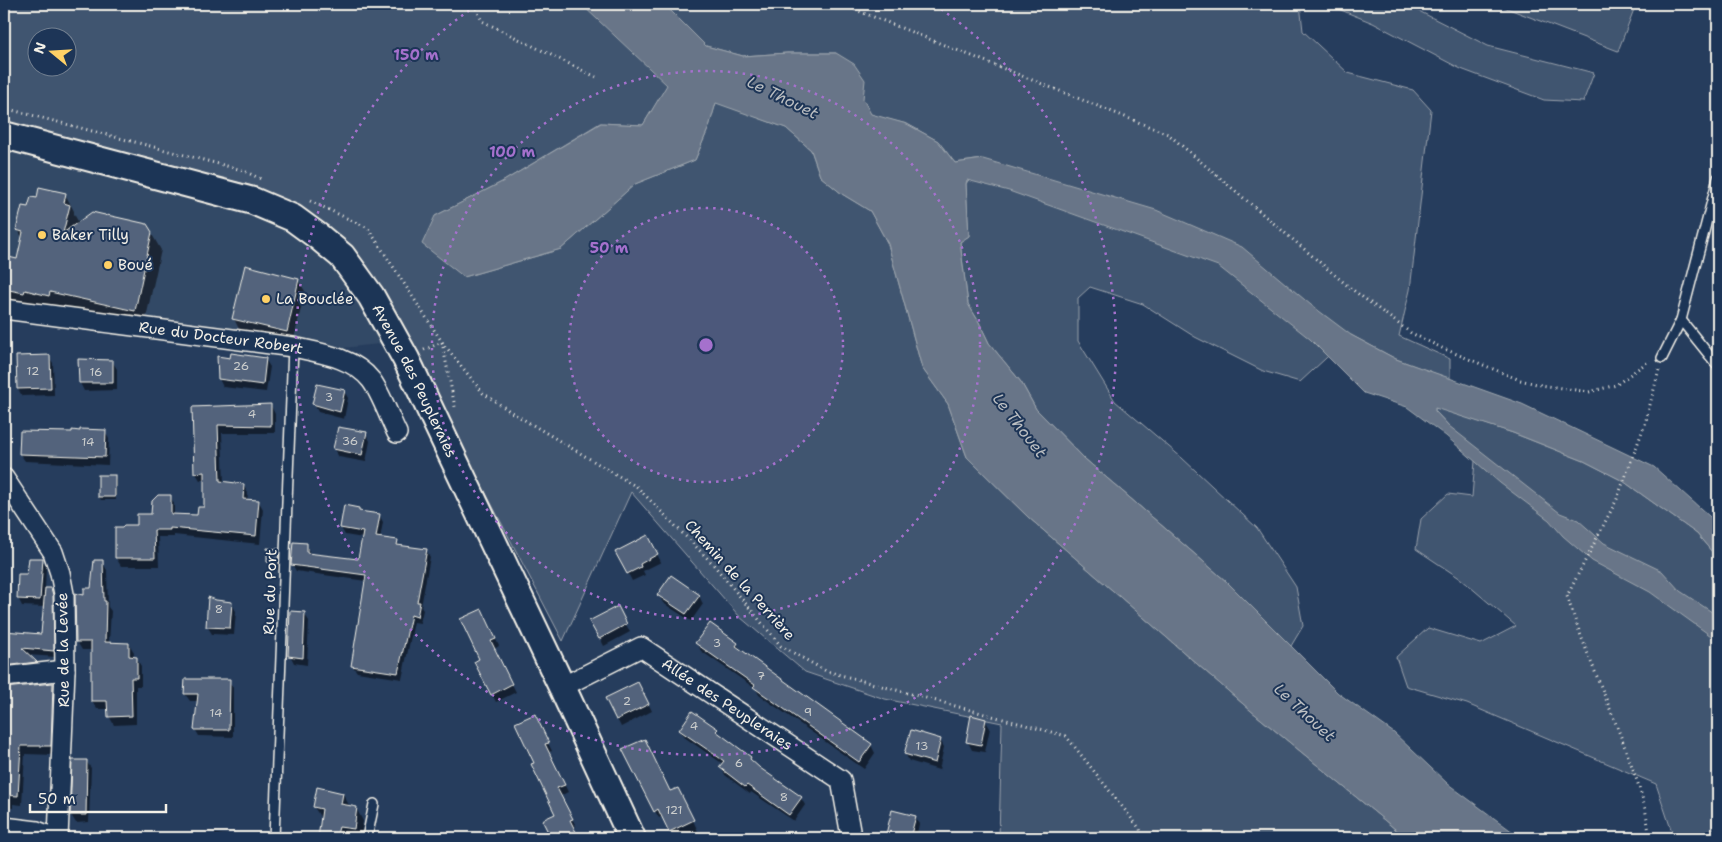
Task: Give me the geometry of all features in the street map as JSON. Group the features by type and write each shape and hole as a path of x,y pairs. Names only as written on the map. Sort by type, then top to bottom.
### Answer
{"street":[{"name":"Avenue des Peupleraies","path":"4,134 252,201 293,218 342,256 371,296 406,359 632,838"},
{"name":"Rue du Docteur Robert","path":"4,309 293,347 326,354 358,367 372,381 397,433"},
{"name":"Rue de la Levée","path":"4,478 53,552 64,594 65,670 57,838"},
{"name":"Allée des Peupleraies","path":"562,687 641,647 841,780 851,836"},
{"path":"4,678 65,670"},
{"path":"14,831 37,831 57,838"}],"lane":[{"path":"1662,358 1681,320 1718,178"},
{"path":"1681,320 1718,366"},
{"name":"Rue du Port","path":"274,838 293,347"},
{"path":"367,838 374,804"}],"path":[{"path":"474,4 482,21 596,76"},
{"path":"841,4 1168,134 1349,287 1411,333 1442,348 1520,380 1589,392 1616,385 1654,357 1662,358 1645,424 1617,499 1567,596 1640,787 1650,838"},
{"name":"Chemin de la Perrière","path":"442,342 483,393 511,412 637,487 712,563 781,646 826,671 1066,736 1140,829 1142,838"}],"shaded area":[{"path":"4,4 1300,4 1303,31 1348,73 1413,90 1431,110 1410,290 1399,336 1450,359 1450,379 1396,359 1351,335 1300,382 1263,371 1195,337 1143,304 1090,287 1078,298 1078,341 1115,401 1182,458 1257,528 1296,587 1303,626 1291,646 1227,582 1085,459 1036,409 1021,382 989,343 968,304 960,242 969,236 966,184 982,159 955,163 938,141 907,124 871,115 836,53 787,53 743,56 706,46 667,86 643,125 600,123 502,182 435,216 464,277 561,249 635,184 695,160 709,127 716,102 786,128 811,150 820,176 842,194 870,211 888,244 922,368 948,404 967,457 1028,517 1250,710 1406,838 999,838 1002,723 885,699 805,672 740,617 631,492 563,641 367,265 317,225 253,186 4,126"},
{"path":"1326,4 1405,4 1488,46 1594,73 1583,102 1544,100 1461,69 1373,23"},
{"path":"1496,4 1636,4 1618,51"},
{"path":"4,126 253,186 317,225 367,265 406,341 324,350 4,302"},
{"path":"1435,407 1513,433 1584,461 1623,481 1697,534 1718,559 1718,838 1674,838 1656,784 1467,704 1406,686 1396,657 1428,628 1481,644 1516,626 1461,579 1416,549 1421,519 1448,494 1472,497 1475,461 1449,426 1435,411"}],"water":[{"name":"Le Thouet","path":"581,4 664,4 706,46 743,56 787,53 836,53 854,64 865,80 863,99 871,114 907,124 938,141 955,163 983,159 1156,210 1242,247 1311,305 1351,335 1396,359 1522,404 1654,467 1718,524 1718,559 1697,534 1623,481 1584,461 1513,433 1435,408 1435,411 1449,426 1560,513 1578,520 1604,543 1662,571 1680,591 1718,616 1718,641 1650,592 1592,561 1563,536 1549,520 1500,483 1446,436 1407,407 1364,393 1310,339 1218,266 1009,191 967,180 969,236 960,242 968,304 989,343 1021,382 1036,409 1085,459 1227,582 1338,693 1394,733 1448,784 1521,838 1406,838 1250,710 1028,517 967,457 948,404 922,368 888,244 870,211 842,194 820,176 811,150 786,128 716,103 709,127 695,160 635,184 561,249 464,277 422,244 435,216 502,182 601,123 643,125 667,85"}],"building":[{"path":"39,187 66,193 64,203 70,205 63,233 92,212 147,224 152,232 135,311 50,292 49,296 25,290 24,293 4,289 4,256 17,259 23,232 16,230 22,206 28,207 31,197 37,198"},
{"name":"La Bouclée","path":"245,265 299,279 287,332 232,319"},
{"path":"231,353 266,358 263,385 218,379 217,356 230,358"},
{"path":"50,355 51,388 17,389 16,356"},
{"path":"78,359 113,360 113,383 79,383"},
{"path":"317,384 345,390 340,412 312,404"},
{"path":"271,404 271,426 218,425 220,481 244,484 243,499 259,500 256,536 170,528 170,530 154,530 155,558 115,558 115,527 137,525 137,514 151,514 152,501 158,495 171,495 171,514 197,515 198,507 204,507 204,472 194,473 192,407"},
{"path":"338,427 367,432 362,455 333,449"},
{"path":"80,429 106,430 105,457 19,454 20,431 72,432 72,430 80,431"},
{"path":"98,475 115,475 115,497 98,497"},
{"path":"344,505 359,508 359,511 380,514 376,537 398,540 397,545 427,549 417,602 420,602 417,617 411,615 398,673 351,666 366,575 291,565 293,542 307,543 307,553 358,559 363,532 340,528"},
{"path":"648,535 658,554 640,564 641,567 627,574 615,552"},
{"path":"267,548 279,549 278,563 267,562"},
{"path":"29,558 43,558 40,600 17,599 18,574 27,574"},
{"path":"94,560 103,560 104,601 106,601 105,642 129,643 129,656 137,657 137,678 131,678 132,716 108,717 107,701 91,701 91,642 76,642 75,593 84,595 84,588 91,588"},
{"path":"671,575 700,595 686,614 657,595"},
{"path":"45,588 51,588 53,595 54,651 22,648 37,662 4,666 4,631 41,634"},
{"path":"208,597 232,602 230,628 206,627"},
{"path":"618,606 627,624 599,639 589,621"},
{"path":"482,609 496,639 491,641 512,684 491,695 474,662 479,659 460,619"},
{"path":"290,611 305,612 303,658 288,656"},
{"path":"710,623 738,643 736,646 872,744 859,762 753,687 755,685 695,643"},
{"path":"185,679 230,679 229,730 194,730 198,694 184,694"},
{"path":"638,682 649,704 616,720 605,698"},
{"path":"53,683 51,746 21,746 18,796 4,795 4,688"},
{"path":"692,711 718,729 716,731 751,757 750,759 760,768 802,797 789,815 747,785 745,787 719,767 724,761 679,730"},
{"path":"535,714 549,743 545,744 565,785 557,788 573,819 570,820 579,838 551,838 542,820 555,814 531,764 534,763 515,723"},
{"path":"971,715 986,719 981,745 966,742"},
{"path":"911,730 941,739 935,763 904,754"},
{"path":"645,739 670,791 678,788 694,820 669,832 658,809 654,812 622,749"},
{"path":"72,760 87,760 86,815 70,815"},
{"path":"317,787 343,793 341,804 357,807 354,829 339,827 336,838 318,838 322,809 313,807"},
{"path":"892,810 916,816 910,838 885,838"}],"place":[{"name":"Baker Tilly","path":"42,235"},
{"name":"Boué","path":"108,265"},
{"name":"La Bouclée","path":"266,299"}]}
